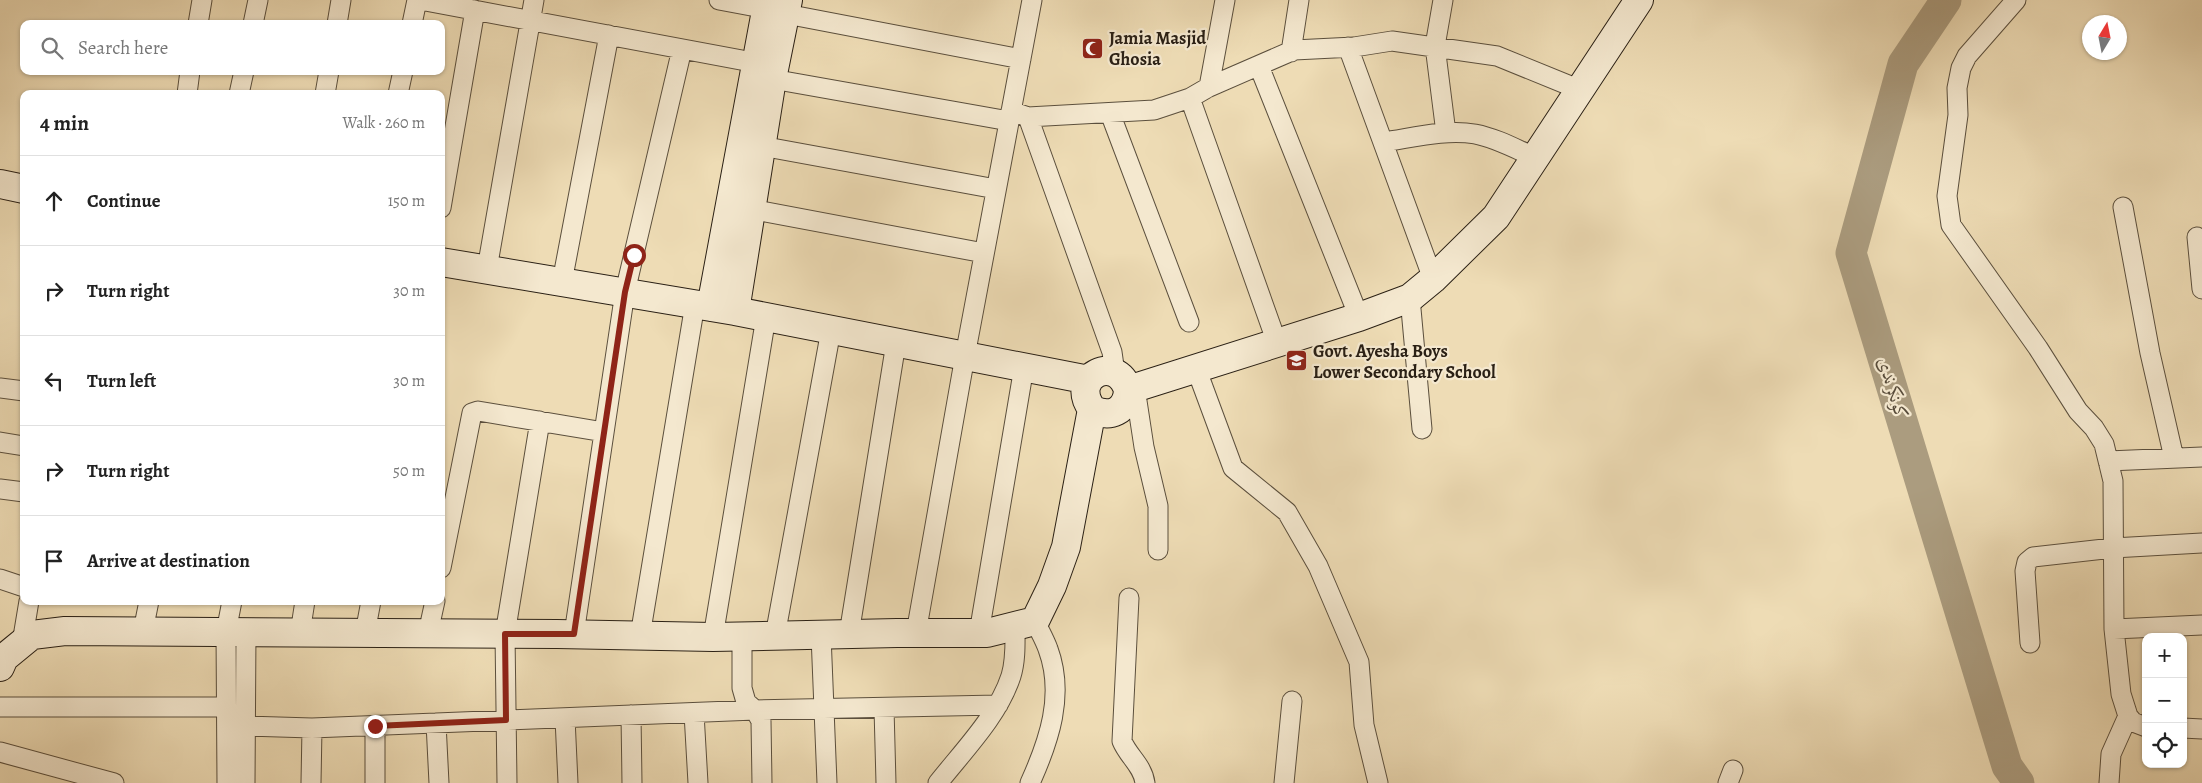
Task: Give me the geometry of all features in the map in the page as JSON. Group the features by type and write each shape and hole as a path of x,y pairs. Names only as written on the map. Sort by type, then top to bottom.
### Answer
{"street":[{"path":"199,20 202,0"},
{"path":"254,20 258,0"},
{"path":"338,20 341,0"},
{"path":"413,20 419,0 682,49 767,69 1016,116 1154,110 1190,98 1209,87 1291,52 1392,41 1498,56 1578,90"},
{"path":"487,269 534,0"},
{"path":"719,0 777,6 1021,59"},
{"path":"916,633 996,189 1016,116 1021,59 1032,0"},
{"path":"1209,87 1225,0"},
{"path":"1291,52 1299,0"},
{"path":"1443,0 1435,46 1446,133"},
{"path":"1126,384 1124,404 1114,413 1099,413 1092,409 1086,401 1085,394 1089,380 1100,372 1126,384 1196,368 1359,317 1410,298 1433,279 1496,217 1639,0"},
{"path":"2016,0 1972,50 1961,68 1957,88 1958,115 1947,196 1951,225 2038,348 2078,411 2094,428 2104,444 2113,481 2114,628 2121,694 2128,716 2133,722 2142,725"},
{"path":"640,636 767,69 777,6"},
{"path":"445,185 476,10"},
{"path":"562,282 609,36"},
{"path":"1348,47 1433,279"},
{"path":"574,634 625,292 682,49"},
{"path":"1259,66 1359,317"},
{"path":"714,307 750,209 760,146 767,69"},
{"path":"188,90 189,75"},
{"path":"240,90 243,75"},
{"path":"326,90 328,75"},
{"path":"399,90 402,75"},
{"path":"1190,98 1277,343"},
{"path":"1110,113 1190,322"},
{"path":"1016,116 1126,384 1158,506 1158,550"},
{"path":"1383,142 1446,133 1474,134 1503,143 1536,158"},
{"path":"760,146 996,189"},
{"path":"0,184 20,188"},
{"path":"2123,207 2150,353 2174,458"},
{"path":"750,209 984,253"},
{"path":"2197,238 2202,289"},
{"path":"445,263 714,307 1089,380"},
{"path":"1410,298 1422,429"},
{"path":"713,637 766,317"},
{"path":"775,636 831,330"},
{"path":"849,634 896,342"},
{"path":"979,633 1024,367"},
{"path":"1196,368 1233,468 1287,512 1318,566 1359,662 1364,725 1378,783"},
{"path":"0,388 20,390"},
{"path":"938,783 998,705 1012,675 1015,657 1025,624 1052,586 1066,547 1092,409"},
{"path":"445,548 472,413 478,411 604,432"},
{"path":"507,783 505,634 540,421"},
{"path":"0,442 20,445"},
{"path":"2108,461 2202,457"},
{"path":"0,489 20,492"},
{"path":"2030,643 2025,571 2027,562 2033,557 2114,548 2202,542"},
{"path":"0,579 20,586"},
{"path":"1129,598 1122,741 1126,751 1138,764 1145,783"},
{"path":"7,657 27,605"},
{"path":"144,632 148,605"},
{"path":"233,605 246,726 245,783"},
{"path":"300,633 304,605"},
{"path":"365,633 370,605"},
{"path":"428,633 434,605"},
{"path":"7,657 32,635 65,631 574,634 742,637 987,633 1025,624"},
{"path":"1025,624 1048,650 1056,689 1054,715 1031,782"},
{"path":"2114,628 2202,625"},
{"path":"227,783 227,707 236,632"},
{"path":"821,635 827,783"},
{"path":"742,637 742,688 746,702 755,710 762,721 762,783"},
{"path":"1284,783 1292,701"},
{"path":"246,726 312,728 755,710 998,705"},
{"path":"0,707 227,707"},
{"path":"884,708 886,783"},
{"path":"694,713 698,783"},
{"path":"630,715 632,783"},
{"path":"2109,783 2112,754 2128,716"},
{"path":"565,718 568,783"},
{"path":"436,723 439,783"},
{"path":"375,726 376,783"},
{"path":"311,783 312,728"},
{"path":"2187,728 2202,729"},
{"path":"0,752 114,783"}],"waterway":[{"name":"کونکر ندی","path":"1946,0 1903,64 1851,253 2007,766 2019,783"}],"place":[{"name":"Jamia Masjid Ghosia","path":"1093,48"},
{"name":"Govt. Ayesha Boys Lower Secondary School","path":"1297,361"}],"route":[{"path":"375,726 506,720 505,634 574,634 625,292 634,255"}]}
